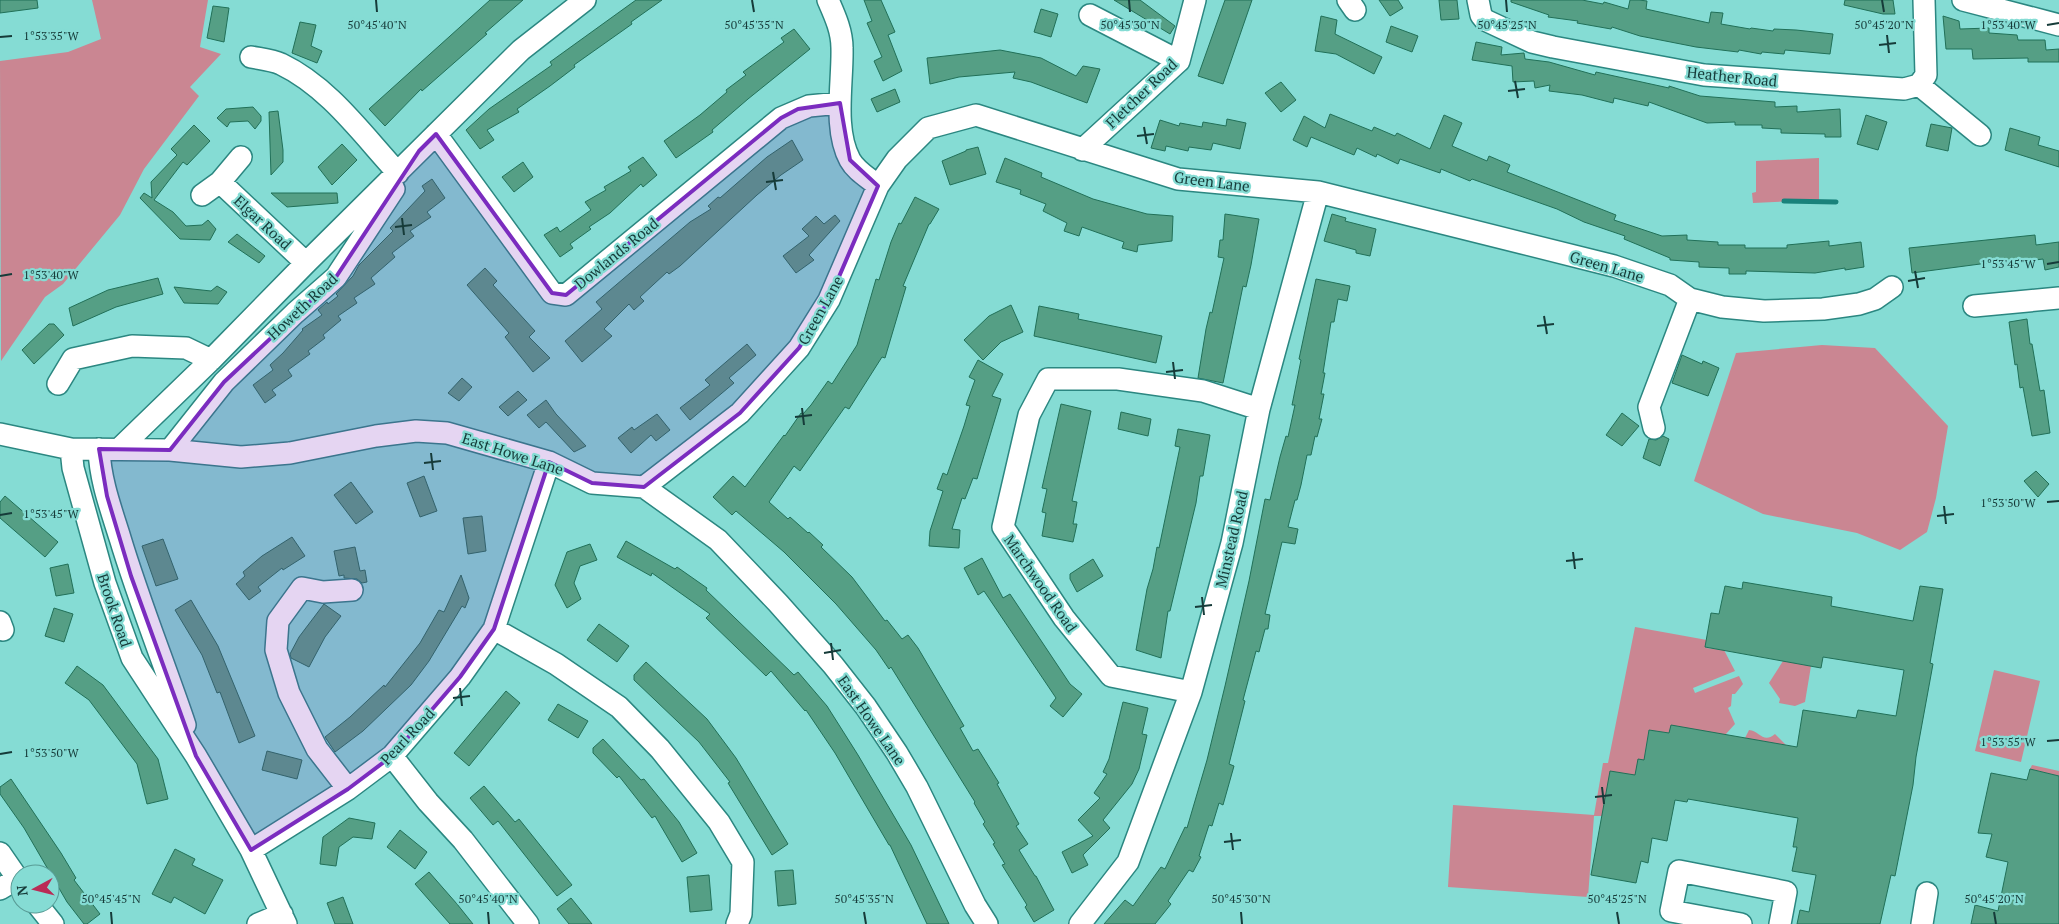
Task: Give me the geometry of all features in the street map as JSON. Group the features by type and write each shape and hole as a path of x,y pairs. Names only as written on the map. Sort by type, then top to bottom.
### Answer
{"street":[{"name":"Howeth Road","path":"109,449 211,360 521,50 585,0"},
{"path":"828,0 839,29 842,47 840,103 843,135 850,160 856,169 878,186"},
{"name":"Fletcher Road","path":"1082,150 1179,61 1195,0"},
{"name":"Heather Road","path":"1478,0 1485,20 1532,42 1553,48 1704,75 1904,89 1919,85"},
{"path":"1924,0 1926,75 1919,85 1980,135"},
{"path":"1963,0 2059,25"},
{"path":"1090,15 1179,61"},
{"path":"251,56 279,63 307,79 324,92 398,172"},
{"name":"Dowlands Road","path":"436,134 552,293 566,295 781,118 809,106 840,103"},
{"name":"Green Lane","path":"644,487 740,413 799,348 829,300 878,186 897,159 928,128 976,115 1178,179 1318,192 1614,266 1670,285 1690,299 1722,307 1764,312 1823,309 1859,304 1875,299 1892,287"},
{"name":"Howeth Road","path":"170,450 224,382 295,313 336,277 419,151"},
{"path":"202,195 220,182 241,157"},
{"name":"Elgar Road","path":"220,182 306,263"},
{"name":"Minstead Road","path":"1080,924 1128,862 1191,692 1232,543 1260,409 1318,192"},
{"path":"1974,306 2059,298"},
{"path":"1654,428 1649,407 1690,299"},
{"path":"58,384 73,359 132,346 186,348 211,360"},
{"name":"Marchwood Road","path":"1191,692 1111,676 1064,618 1003,528 1024,433 1029,415 1048,379 1118,380 1203,391 1260,409"},
{"name":"East Howe Lane","path":"0,434 71,449 170,450 233,457 256,457 290,453 376,436 416,431 447,432 549,462 592,483 644,487 718,540 833,665 866,706 897,753 917,788 975,905 987,924"},
{"name":"Brook Road","path":"71,449 73,468 105,583 132,658 196,756 251,850 284,919"},
{"name":"Brook Road","path":"109,449 100,461 106,496 131,576 157,643 196,756"},
{"name":"Pearl Road","path":"251,850 348,789 392,756 460,677 494,629 549,462"},
{"path":"348,789 316,748 289,693 276,650 278,621 302,588 322,592 352,590"},
{"path":"494,629 556,664 619,707 660,749 719,822 743,862 742,914 737,924"},
{"path":"392,756 428,802 463,840 528,924"},
{"path":"0,853 10,879"},
{"path":"1741,924 1671,911 1678,872 1786,892 1780,924"},
{"path":"1922,924 1928,893"},
{"path":"45,914 53,924"},
{"path":"258,924 284,919"}],"highlighted area":[{"path":"840,103 850,160 878,186 829,300 799,348 740,413 644,487 592,483 549,462 494,629 460,677 392,756 348,789 251,850 196,756 131,576 107,496 99,449 170,450 224,382 336,277 419,151 436,134 552,293 566,295 781,118 798,109"}],"shaded area":[{"path":"92,0 208,0 200,47 221,54 190,87 199,96 144,169 120,215 63,284 45,297 1,361 0,61 68,52 101,39"},
{"path":"1819,158 1819,200 1753,203 1752,193 1756,192 1756,161"},
{"path":"1822,345 1875,348 1948,426 1936,498 1927,532 1900,550 1857,533 1763,514 1694,481 1736,353"},
{"path":"1635,627 1707,640 1706,648 1724,650 1735,671 1693,688 1695,693 1739,676 1743,684 1735,694 1732,694 1731,706 1728,708 1735,724 1725,735 1669,733 1649,730 1645,753 1646,761 1602,816 1594,816 1588,897 1448,887 1453,805 1594,815 1603,763 1608,763"},
{"path":"1783,661 1811,666 1805,702 1795,706 1779,703 1780,699 1769,683"},
{"path":"1994,670 2040,681 2021,762 1975,751"},
{"path":"1749,730 1767,738 1775,734 1786,745 1745,738"},
{"path":"2032,765 2059,771 2059,776 2030,769"}],"building":[{"path":"0,0 37,0 38,8 0,13"},
{"path":"490,0 523,0 422,91 421,89 385,126 369,109"},
{"path":"636,0 662,0 517,109 519,112 487,130 494,140 480,149 466,130 489,109 552,65 550,62"},
{"path":"864,0 881,0 895,32 888,35 902,71 883,81 874,61 882,57 867,23 872,21"},
{"path":"1114,0 1140,0 1175,26 1170,34"},
{"path":"1225,0 1252,0 1223,84 1198,76"},
{"path":"1379,0 1398,0 1403,8 1390,16"},
{"path":"1439,0 1457,0 1459,19 1441,20"},
{"path":"1511,0 1582,0 1603,4 1604,2 1628,9 1630,0 1639,0 1647,1 1646,9 1709,23 1711,12 1723,13 1721,24 1750,29 1796,30 1833,34 1830,54 1785,50 1784,54 1762,52 1761,54 1739,50 1738,52 1696,47 1640,36 1612,27 1611,29 1577,23 1578,21 1548,17 1549,15 1511,2"},
{"path":"1845,0 1893,0 1895,14 1883,14 1844,5"},
{"path":"213,6 229,8 224,42 207,38"},
{"path":"1041,9 1058,14 1051,37 1034,32"},
{"path":"1321,16 1337,20 1335,34 1382,57 1374,74 1336,54 1315,51"},
{"path":"1943,16 1959,21 1960,29 1989,28 1989,33 2017,35 2018,40 2045,40 2046,50 2059,49 2059,62 2028,62 2028,58 1973,59 1972,49 1946,49"},
{"path":"300,22 316,25 311,46 322,51 317,63 292,53"},
{"path":"1391,26 1418,36 1412,52 1386,42"},
{"path":"794,29 810,49 748,99 712,130 713,132 676,158 664,141 700,115 727,92 726,90 746,75 743,72 784,42 781,38"},
{"path":"1476,42 1502,47 1501,55 1524,53 1525,59 1549,62 1595,75 1596,72 1669,88 1669,86 1700,96 1775,102 1775,107 1797,106 1797,112 1840,109 1841,137 1825,137 1825,134 1781,133 1781,129 1762,128 1762,125 1735,125 1735,122 1707,123 1649,102 1648,106 1614,98 1613,103 1582,95 1549,91 1550,85 1535,88 1534,81 1513,82 1512,66 1472,60"},
{"path":"1000,50 1041,58 1076,76 1083,66 1100,69 1087,103 1031,82 1013,78 1015,72 959,77 930,84 927,58"},
{"path":"1281,82 1296,100 1281,112 1265,93"},
{"path":"895,89 900,102 877,112 871,99"},
{"path":"253,107 261,116 261,121 255,129 248,121 230,122 227,127 217,118 226,109"},
{"path":"278,111 283,162 271,175 269,112"},
{"path":"1330,114 1372,131 1374,127 1395,136 1397,133 1430,149 1444,115 1462,123 1452,146 1487,161 1489,156 1510,165 1507,172 1616,215 1614,220 1662,236 1687,235 1687,240 1718,242 1718,245 1745,245 1745,248 1787,248 1787,245 1829,241 1829,246 1861,242 1864,267 1815,273 1746,271 1746,274 1729,274 1729,268 1699,267 1699,262 1670,260 1670,258 1624,239 1625,236 1584,222 1557,209 1472,179 1470,181 1441,169 1440,173 1400,159 1398,164 1377,154 1376,157 1357,148 1354,155 1311,137 1307,147 1293,140 1304,116 1325,128"},
{"path":"1866,115 1887,122 1878,150 1857,144"},
{"path":"1227,119 1246,123 1240,149 1213,143 1211,150 1189,147 1188,151 1166,146 1165,151 1151,148 1160,120 1179,126 1180,123 1202,127 1203,122 1226,126"},
{"path":"1931,124 1952,128 1948,151 1926,146"},
{"path":"194,125 210,141 187,165 183,162 154,200 173,212 186,226 202,225 208,220 216,229 210,240 180,239 140,198 144,193 152,198 151,182 177,155 171,149"},
{"path":"2010,128 2040,137 2038,145 2059,151 2059,167 2005,150"},
{"path":"792,140 803,160 757,195 680,266 669,274 667,272 640,297 644,301 634,310 629,304 604,329 612,336 582,362 565,341 602,309 596,302 690,222 711,209 708,206 718,197 720,198 767,157"},
{"path":"342,144 357,160 332,185 318,167"},
{"path":"978,147 986,174 950,185 942,161 966,150"},
{"path":"643,157 657,175 643,187 641,184 610,213 589,227 591,229 570,244 573,248 560,257 544,235 557,227 560,232 591,210 585,202 606,190 604,187 631,171 628,167"},
{"path":"1005,158 1042,173 1041,177 1093,199 1147,214 1173,216 1172,241 1138,245 1137,252 1122,248 1124,242 1082,227 1079,236 1064,231 1067,223 1043,211 1046,204 1020,194 1021,190 996,182"},
{"path":"523,162 533,177 514,192 502,177"},
{"path":"432,179 445,198 427,212 431,217 410,231 414,236 392,253 395,257 371,278 375,284 354,298 357,303 338,316 341,320 323,335 325,338 308,351 310,354 288,370 292,376 272,390 276,395 265,403 253,385 273,370 270,365 283,353 302,329 322,315 318,310 338,296 336,294 353,276 359,265 393,231 390,228 425,191 422,186"},
{"path":"271,193 337,193 338,203 287,207"},
{"path":"915,197 939,209 929,224 903,286 906,287 885,358 882,357 849,409 845,407 800,471 794,466 769,502 823,545 821,547 852,577 885,621 887,620 902,639 908,635 918,648 964,726 960,728 973,751 978,749 999,783 997,784 1019,824 1016,826 1028,844 1019,850 1036,876 1054,910 1034,922 1025,907 1027,905 1002,865 1005,864 983,824 985,822 975,802 891,667 889,669 876,650 836,604 784,552 736,511 732,515 713,497 733,476 745,487 801,413 803,414 811,405 828,381 832,384 857,345 876,279 879,280 899,223 901,224"},
{"path":"1225,214 1259,219 1251,265 1246,287 1243,286 1223,383 1198,378 1206,329 1210,312 1212,313 1224,258 1218,257 1220,240 1223,240"},
{"path":"1332,214 1346,218 1345,221 1376,229 1370,256 1324,241"},
{"path":"835,215 840,221 809,255 814,260 796,273 783,256 809,236 802,229 816,216 824,224"},
{"path":"237,234 265,256 259,263 228,242"},
{"path":"2035,235 2036,245 2059,242 2059,267 2045,270 2043,259 2004,264 2003,261 1912,273 1909,248"},
{"path":"485,268 497,281 493,285 535,331 529,337 550,358 533,372 505,337 509,333 467,285"},
{"path":"158,278 163,294 116,307 73,326 69,308 108,290"},
{"path":"1316,279 1350,286 1347,301 1338,299 1334,322 1331,322 1321,394 1324,394 1319,419 1322,419 1317,437 1315,436 1311,455 1307,455 1301,485 1288,527 1298,529 1295,544 1282,542 1265,614 1270,615 1268,629 1265,629 1259,652 1256,651 1243,700 1245,701 1229,764 1234,766 1223,805 1219,803 1212,826 1209,825 1199,856 1201,857 1193,872 1189,870 1168,901 1171,904 1155,924 1104,924 1125,900 1133,906 1161,867 1165,869 1185,827 1187,828 1207,760 1225,686 1249,581 1265,499 1270,500 1286,436 1288,437 1295,405 1292,405 1301,360 1299,359"},
{"path":"217,286 227,292 218,304 184,303 174,287 211,291"},
{"path":"1011,305 1023,332 1001,342 983,360 964,340 989,316"},
{"path":"1039,306 1079,314 1078,319 1162,336 1156,363 1034,336"},
{"path":"2027,319 2040,391 2044,390 2050,433 2032,436 2023,387 2020,388 2017,364 2015,365 2009,322"},
{"path":"49,324 54,324 64,335 34,364 22,350"},
{"path":"747,344 756,355 729,378 734,383 690,420 680,408 710,385 705,380"},
{"path":"1682,355 1702,364 1703,361 1719,368 1708,396 1672,383"},
{"path":"978,360 1003,374 992,396 1001,399 977,479 973,478 965,499 962,498 952,529 960,530 959,548 929,546 930,531 943,491 937,489 943,473 947,475 964,426 970,406 966,405 975,380 969,377"},
{"path":"462,378 472,387 459,401 448,393"},
{"path":"518,391 527,400 508,416 499,407"},
{"path":"546,400 556,414 586,446 574,452 546,422 539,428 527,415"},
{"path":"1061,404 1091,411 1072,501 1077,502 1073,524 1077,524 1073,542 1042,536 1046,513 1042,512 1047,489 1042,488"},
{"path":"1121,412 1151,419 1148,436 1118,429"},
{"path":"1622,413 1639,426 1622,446 1606,435"},
{"path":"657,414 670,430 656,441 651,435 631,453 618,438 632,427 634,430"},
{"path":"1178,429 1210,435 1203,476 1200,476 1196,503 1170,611 1168,611 1161,658 1136,650 1147,589 1157,547 1159,548 1180,447 1175,446"},
{"path":"1663,436 1669,439 1660,466 1643,458 1649,439 1656,440"},
{"path":"2036,471 2049,484 2038,497 2024,481"},
{"path":"424,476 437,511 420,517 407,483"},
{"path":"351,482 373,512 356,524 334,495"},
{"path":"5,496 58,542 45,557 0,518 0,502"},
{"path":"482,516 486,551 468,554 463,518"},
{"path":"292,537 305,556 283,570 282,568 258,587 261,591 249,600 236,584 245,576 243,572 262,556"},
{"path":"163,539 178,579 156,586 142,546"},
{"path":"626,541 675,569 677,567 707,588 706,590 794,675 798,672 827,706 911,845 949,924 927,924 890,845 835,753 806,710 771,671 766,676 706,618 710,614 652,573 651,576 617,557"},
{"path":"590,544 597,560 580,566 574,583 581,599 567,608 555,585 567,552"},
{"path":"355,547 360,571 365,570 367,582 362,583 357,579 344,578 344,575 339,576 334,551"},
{"path":"982,558 1003,598 1010,594 1070,684 1082,694 1063,717 1050,706 1056,698 984,591 978,595 964,568"},
{"path":"1093,559 1103,576 1077,592 1070,579 1070,574"},
{"path":"68,564 74,593 56,596 50,568"},
{"path":"461,575 469,598 465,608 462,606 429,661 411,685 363,731 335,752 325,737 350,717 384,685 385,687 420,643 439,610 444,612"},
{"path":"1743,582 1832,597 1831,606 1913,621 1920,586 1943,589 1930,663 1933,664 1916,757 1913,785 1895,876 1891,875 1880,924 1797,924 1800,910 1809,912 1816,875 1792,871 1797,847 1793,847 1798,818 1688,799 1687,802 1675,800 1667,841 1652,838 1648,863 1641,861 1636,883 1591,875 1610,771 1635,775 1638,759 1644,760 1649,730 1669,733 1671,725 1797,747 1803,710 1856,718 1858,710 1896,716 1904,670 1823,657 1821,668 1705,647 1711,613 1719,614 1725,586 1742,589"},
{"path":"191,600 218,646 255,736 239,743 220,692 217,693 202,655 175,610"},
{"path":"324,604 341,616 325,637 309,667 291,658 290,654 299,637"},
{"path":"54,608 73,614 64,642 45,636"},
{"path":"599,624 629,646 617,662 587,640"},
{"path":"646,662 707,719 736,758 788,844 772,855 728,783 730,782 699,742 634,680 634,675"},
{"path":"77,666 103,685 158,759 168,799 147,804 137,764 89,700 65,683"},
{"path":"506,691 520,703 469,766 454,753"},
{"path":"1123,702 1148,708 1142,734 1147,735 1139,769 1132,784 1103,820 1110,828 1083,855 1088,865 1072,873 1062,852 1093,836 1078,820 1100,798 1094,793 1107,774 1103,772 1109,759"},
{"path":"558,704 588,721 578,738 548,720"},
{"path":"603,739 641,780 644,779 679,822 697,853 682,862 655,816 652,818 619,776 617,778 593,753 593,748"},
{"path":"267,751 302,760 297,779 262,770"},
{"path":"2030,769 2059,776 2059,924 1971,924 1975,905 1998,911 2008,862 1986,857 1992,834 1978,833 1991,773 2027,780"},
{"path":"11,779 61,853 76,878 74,880 100,914 87,924 84,924 60,890 60,864 45,864 24,828 0,794 0,787"},
{"path":"484,786 515,822 519,819 572,885 557,896 498,821 493,825 470,798"},
{"path":"349,818 375,823 372,839 353,837 339,847 336,866 320,864 323,837"},
{"path":"400,830 427,852 415,869 387,847"},
{"path":"175,849 195,859 192,865 223,880 205,914 174,897 171,903 152,894"},
{"path":"793,870 796,904 778,906 775,871"},
{"path":"429,872 473,924 450,924 415,884"},
{"path":"709,875 712,910 690,912 687,877"},
{"path":"343,897 353,924 335,924 327,903"},
{"path":"571,898 592,924 569,924 557,909"}],"waterway":[{"path":"1784,201 1836,202"}]}
